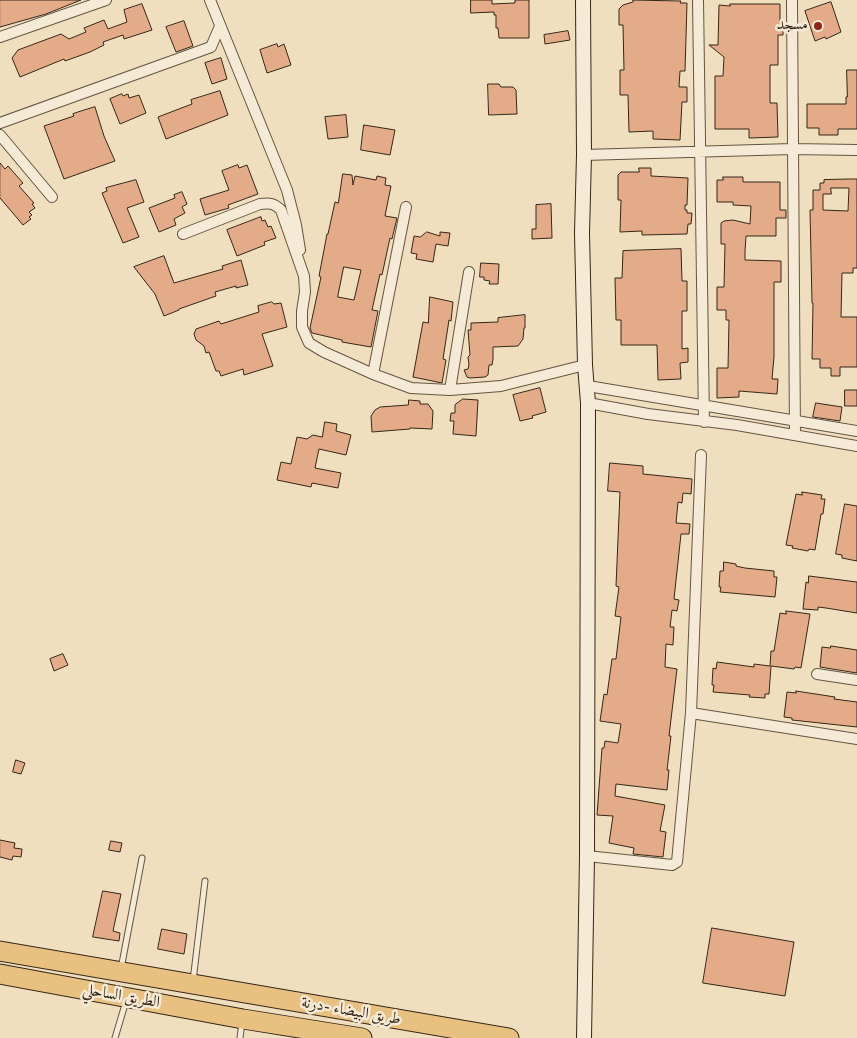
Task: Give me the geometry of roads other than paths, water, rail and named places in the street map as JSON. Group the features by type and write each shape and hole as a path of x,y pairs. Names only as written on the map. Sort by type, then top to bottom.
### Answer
{"highway":[{"name":"الطريق الساحلي","path":"0,951 192,984"},
{"name":"الطريق الساحلي","path":"0,974 242,1019"},
{"name":"طريق البيضاء -درنة","path":"192,984 509,1038"},
{"name":"طريق البيضاء -درنة","path":"242,1019 362,1038"}],"street":[{"path":"0,37 106,0"},
{"path":"210,0 287,190 296,225 304,276 302,327 309,343 324,352 373,374 411,388 450,390 501,386 585,365"},
{"path":"583,0 584,155 582,233 585,365 588,386 587,856 584,1038"},
{"path":"698,0 704,422"},
{"path":"792,0 795,435"},
{"path":"0,123 211,47 220,26"},
{"path":"0,135 52,197"},
{"path":"584,155 792,149 857,150"},
{"path":"183,234 260,204 274,204 281,210 304,276"},
{"path":"373,374 406,207"},
{"path":"450,390 469,272"},
{"path":"588,386 857,431"},
{"path":"588,402 648,414 737,425 857,446"},
{"path":"587,856 672,865 677,862 691,713 701,455"},
{"path":"817,674 857,680"},
{"path":"691,713 857,739"}],"lane":[{"path":"121,972 142,858"},
{"path":"192,984 205,881"},
{"path":"115,1038 127,998"},
{"path":"240,1038 242,1019"}],"place":[{"name":"مسجد","path":"818,26"}]}
